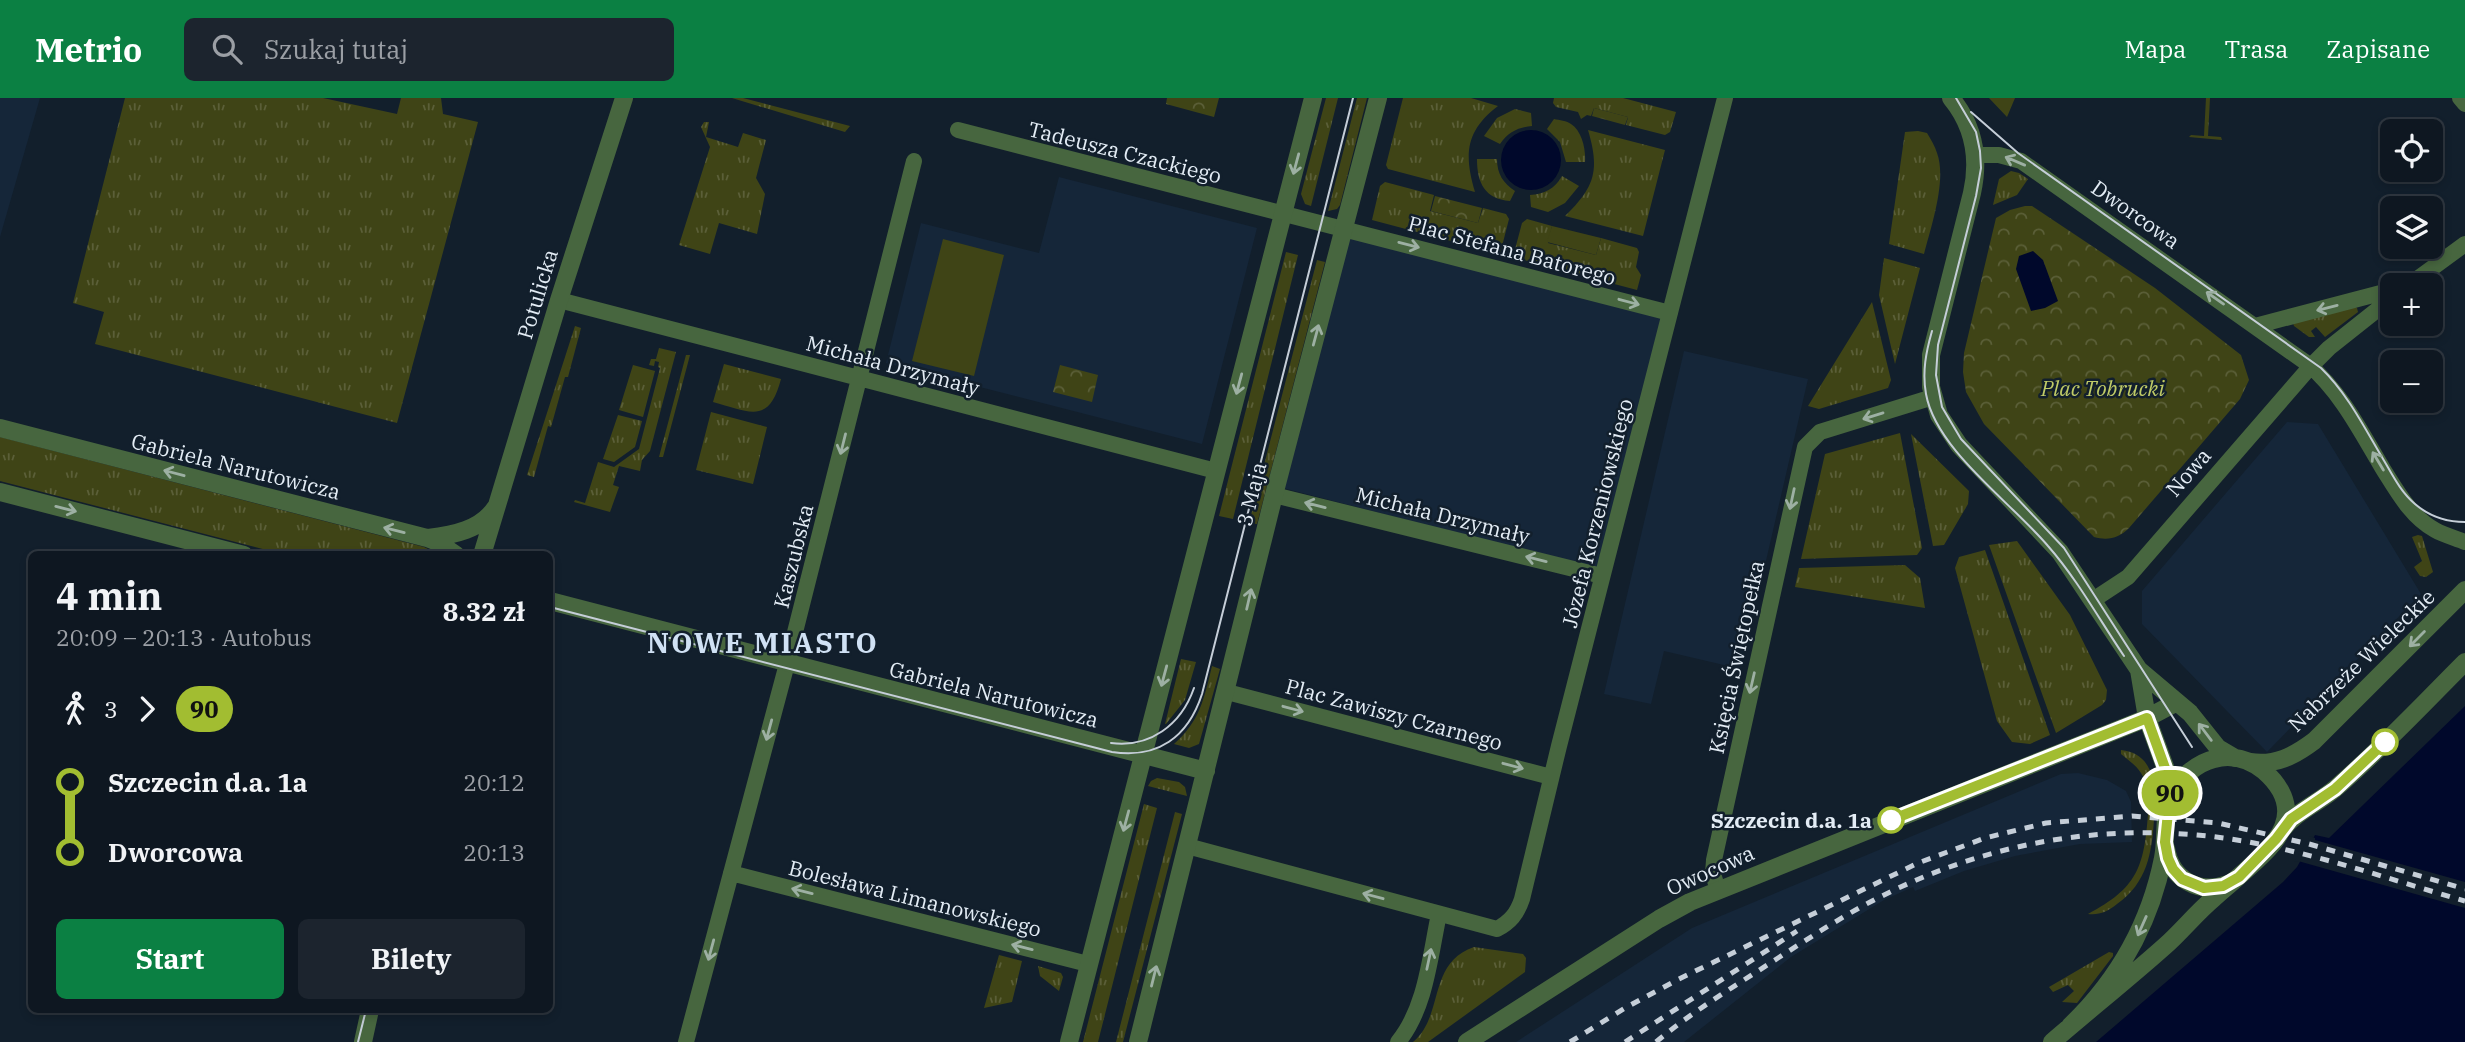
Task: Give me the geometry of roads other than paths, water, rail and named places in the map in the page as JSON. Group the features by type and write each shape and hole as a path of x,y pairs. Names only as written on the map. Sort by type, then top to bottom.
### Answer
{"street":[{"name":"Potulicka","path":"483,551 559,300 624,98"},
{"name":"3 Maja","path":"1069,1042 1313,98"},
{"name":"3 Maja","path":"1138,1042 1274,495 1378,98"},
{"name":"Józefa Korzeniowskiego","path":"1439,914 1497,929 1513,918 1520,905 1725,98"},
{"path":"1951,98 1969,128 1976,155 1972,193 1933,345 1930,374 1933,397 1941,419 1954,440 2050,539 2139,670 2190,713 2214,744 2268,775 2282,793 2286,813 2282,830"},
{"path":"2460,98 2465,104"},
{"name":"Tadeusza Czackiego","path":"958,130 1283,213"},
{"name":"Dworcowa","path":"1976,155 1999,155 2021,161 2311,366 2344,403 2399,495 2411,510 2433,529 2463,541"},
{"name":"Kaszubska","path":"686,1042 787,664 914,161"},
{"path":"1283,213 1343,228"},
{"name":"Plac Stefana Batorego","path":"1343,228 1670,313"},
{"path":"2425,273 2465,244"},
{"path":"2255,326 2380,293"},
{"name":"Michała Drzymały","path":"559,300 1216,471"},
{"name":"Nowa","path":"2093,600 2126,579 2311,366 2380,308"},
{"name":"Księcia Świętopełka","path":"1718,890 1713,874 1714,860 1802,454 1814,436 1827,429 1933,397"},
{"name":"Gabriela Narutowicza","path":"0,428 427,538 449,551"},
{"path":"0,492 229,551"},
{"name":"Michała Drzymały","path":"1274,495 1602,576"},
{"path":"427,538 449,535 483,522 498,504"},
{"name":"Nabrzeże Wieleckie","path":"2240,759 2261,763 2278,761 2310,744 2465,590"},
{"name":"Gabriela Narutowicza","path":"553,602 1143,755"},
{"path":"553,614 604,616"},
{"path":"2052,1042 2155,955 2233,882 2296,815 2320,802 2350,776 2465,662"},
{"path":"2070,1026 2102,992 2133,946 2150,906 2162,862 2169,800 2167,771 2147,718 2139,670"},
{"name":"Plac Zawiszy Czarnego","path":"1227,692 1551,777"},
{"path":"2147,718 2177,702"},
{"name":"Owocowa","path":"1467,1042 1659,919 1718,890 2147,718"},
{"path":"1143,755 1206,771"},
{"path":"2169,800 2178,783 2202,764 2215,759 2240,759"},
{"path":"2165,838 2170,864 2178,875 2189,883 2212,888 2233,882"},
{"path":"1186,846 1439,914 1419,1004 1398,1042"},
{"name":"Bolesława Limanowskiego","path":"731,873 1088,964"},
{"path":"363,1042 369,1013"}],"tram line":[{"path":"553,608 1112,752 1144,752 1169,742 1188,722 1202,694 1353,98"},
{"path":"1956,98 1976,132 1981,168 1938,345 1936,375 1942,407 1961,439 2064,548 2192,747"},
{"path":"1971,112 2018,153 2321,368 2349,402 2395,480 2410,500 2438,518 2465,522"},
{"path":"1932,331 1924,378 1933,415 1944,435 1977,475 2033,529 2059,559 2124,656"},
{"path":"1111,743 1139,742 1162,731 1181,713 1194,688"},
{"path":"358,1042 365,1013"}],"railway":[{"path":"1570,1042 1679,979 1918,863 1985,838 2046,823 2132,816 2218,823 2309,844 2465,889"},
{"path":"1656,1042 1716,998 1865,905 1954,865 2033,844 2114,833 2197,835 2231,839 2299,853 2465,901"},
{"path":"1625,1042 1797,931"}],"place":[{"name":"Szczecin d.a. 1a","path":"1891,820"}],"district":[{"name":"NOWE MIASTO","path":"763,642"}],"park label":[{"name":"Plac Tobrucki","path":"2103,388"}]}
